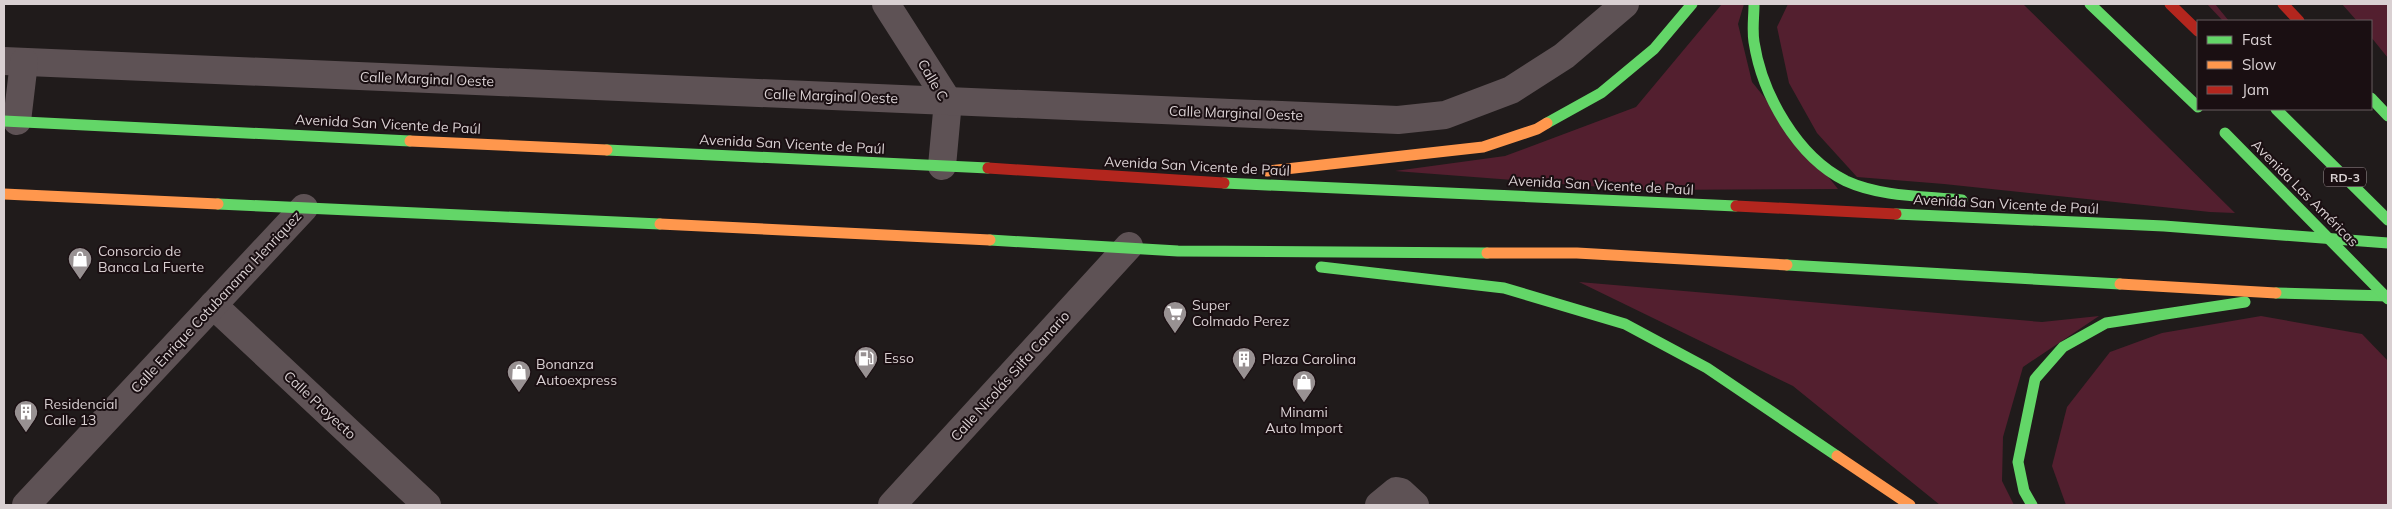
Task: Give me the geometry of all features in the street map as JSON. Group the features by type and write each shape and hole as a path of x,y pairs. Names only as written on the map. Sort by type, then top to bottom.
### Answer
{"main road":[{"path":"1180,181 1483,147 1528,132 1601,93 1654,49 1692,4"},
{"path":"1754,4 1754,45 1770,95 1800,144 1834,175 1866,188 1972,202"},
{"path":"2090,4 2197,106"},
{"path":"2170,4 2197,30"},
{"path":"2283,4 2298,20"},
{"path":"2372,99 2388,116"},
{"name":"RD-3","path":"2277,110 2388,220"},
{"name":"Avenida San Vicente de Paúl","path":"10,121 942,166 1180,181 2164,226 2388,244"},
{"name":"Avenida Las Américas","path":"2222,130 2388,298"},
{"path":"4,194 1129,246 1286,264"},
{"path":"2020,208 2164,226"},
{"path":"1178,251 1577,253 2388,298"},
{"path":"1306,266 1504,288 1624,324 1706,368 1910,505"},
{"path":"2032,505 2024,491 2018,462 2035,379 2063,347 2106,323 2302,294"}],"street":[{"name":"Calle C","path":"886,4 948,101 942,166"},
{"name":"Calle Marginal Oeste","path":"14,62 1398,120 1445,115 1511,90 1564,56 1625,4"},
{"path":"10,121 14,62"},
{"name":"Calle Enrique Cotubanama Henriquez","path":"26,505 304,208"},
{"name":"Calle Nicolás Silfa Canario","path":"892,505 1129,246"},
{"name":"Calle Proyecto","path":"213,304 427,505"}],"shaded area":[{"path":"1722,4 1744,4 1738,24 1752,82 1838,189 1641,190 1395,171 1505,156 1636,107"},
{"path":"1788,4 2023,4 2235,213 1857,177 1817,133 1789,83 1777,27"},
{"path":"2207,4 2215,4 2228,20 2222,20"},
{"path":"2342,4 2388,4 2388,58 2372,38 2372,20 2356,20"},
{"path":"1579,282 2042,322 2099,316 2023,367 2003,437 2002,481 2014,505 1940,505 1793,386"},
{"path":"2261,316 2362,334 2388,361 2388,505 2066,505 2052,466 2067,407 2110,352 2162,333"}],"traffic: fast":[{"path":"1547,123 1601,93 1654,49 1692,4"},
{"path":"1754,4 1754,42 1765,82 1785,122 1797,140 1812,156 1828,170 1846,181 1859,186 1888,193 1962,200"},
{"path":"2090,4 2197,106"},
{"path":"2372,99 2388,116"},
{"path":"2277,110 2388,220"},
{"path":"4,121 410,141"},
{"path":"2225,133 2388,299"},
{"path":"607,150 988,168"},
{"path":"1224,183 1736,206"},
{"path":"218,204 660,224"},
{"path":"1896,214 2164,226 2388,243"},
{"path":"990,240 1178,251 1487,253"},
{"path":"1787,265 2120,284"},
{"path":"1321,267 1504,288 1625,324 1707,368 1837,456"},
{"path":"2276,293 2388,296"},
{"path":"2032,505 2024,491 2018,462 2035,379 2063,347 2106,323 2245,302"}],"traffic: slow":[{"path":"1267,171 1483,147 1537,129 1547,123"},
{"path":"410,141 607,150"},
{"path":"4,194 218,204"},
{"path":"660,224 990,240"},
{"path":"1487,253 1577,253 1787,265"},
{"path":"2120,284 2276,293"},
{"path":"1837,456 1910,505"}],"traffic: jam":[{"path":"2170,4 2197,30"},
{"path":"2283,4 2298,20"},
{"path":"988,168 1224,183"},
{"path":"1736,206 1896,214"}],"place":[{"name":"Consorcio de Banca La Fuerte","path":"80,280"},
{"name":"Super Colmado Perez","path":"1175,334"},
{"name":"Esso","path":"866,379"},
{"name":"Plaza Carolina","path":"1244,380"},
{"name":"Bonanza Autoexpress","path":"519,393"},
{"name":"Minami Auto Import","path":"1304,403"},
{"name":"Residencial Calle 13","path":"26,433"}]}
